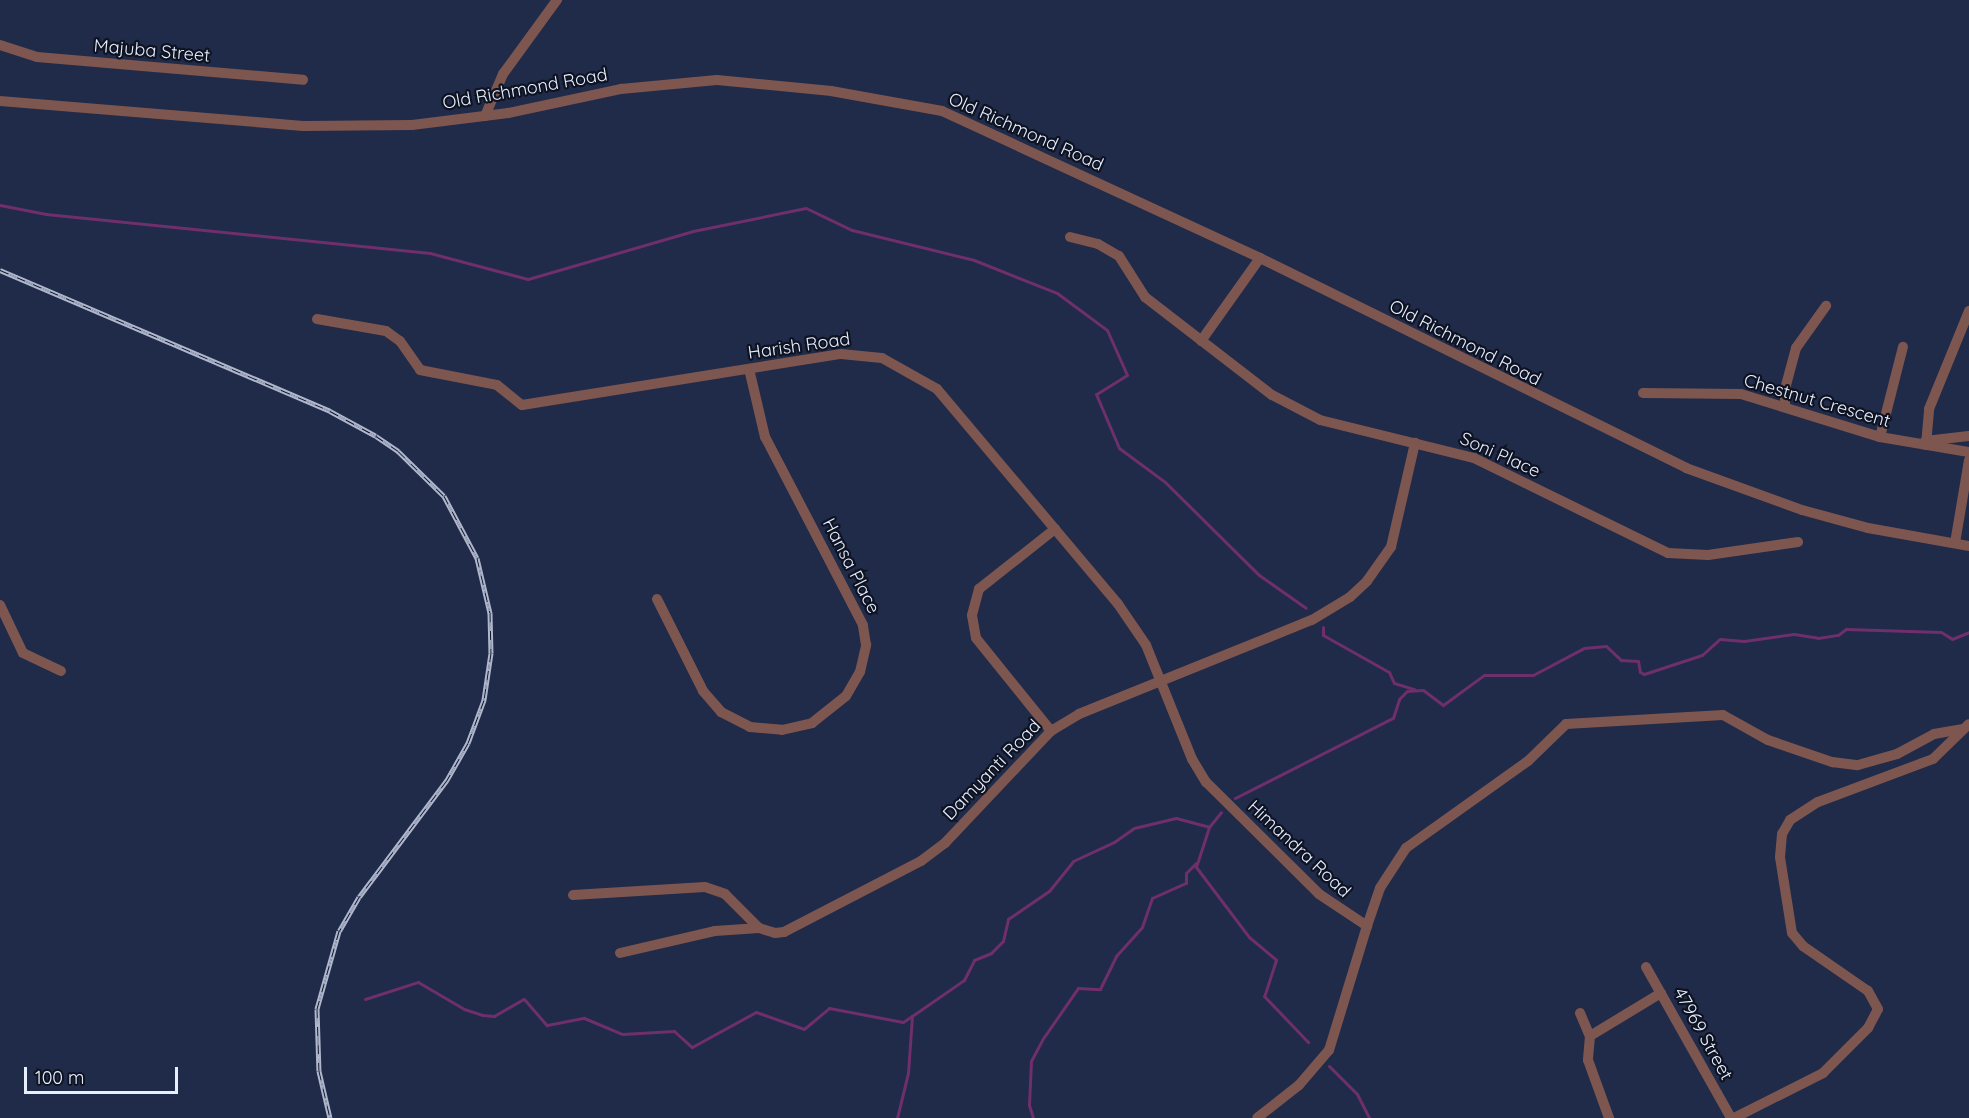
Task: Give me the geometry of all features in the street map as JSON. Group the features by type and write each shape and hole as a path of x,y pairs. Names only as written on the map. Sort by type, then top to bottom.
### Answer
{"street":[{"path":"485,116 502,74 557,0"},
{"name":"Majuba Street","path":"0,45 37,57 303,80"},
{"name":"Old Richmond Road","path":"0,101 303,126 412,125 485,116 621,89 717,80 904,104 972,122 1260,258 1686,468 1802,510 1868,528 1969,546"},
{"name":"Soni Place","path":"1070,237 1098,244 1119,255 1145,297 1294,409 1339,428 1415,443 1474,458 1668,553 1708,555 1798,542"},
{"path":"1201,341 1260,258"},
{"path":"1785,406 1785,389 1796,348 1826,306"},
{"path":"1925,443 1929,409 1969,311"},
{"name":"Harish Road","path":"317,319 386,331 400,341 420,369 497,385 522,405 840,354 865,354 896,363 937,389 1118,604 1146,645 1162,681"},
{"path":"1880,437 1903,346"},
{"name":"Hansa Place","path":"657,599 703,691 721,712 750,726 782,730 812,723 846,696 860,672 866,645 863,625 765,437 749,369"},
{"name":"Chestnut Crescent","path":"1643,393 1741,394 1880,437 1969,452"},
{"name":"Chestnut Crescent","path":"1925,443 1969,436"},
{"name":"Damyanti Road","path":"620,953 715,931 759,928 784,932 934,852 1051,731 1079,714 1312,620 1367,581 1391,548 1415,443"},
{"path":"1955,543 1969,460"},
{"path":"1051,731 976,638 972,615 979,589 1054,529"},
{"path":"0,605 23,653 61,671"},
{"name":"Himandra Road","path":"1162,681 1192,759 1206,782 1319,894 1367,926"},
{"path":"1257,1118 1299,1085 1329,1050 1367,926 1393,863 1414,841 1533,757 1559,728 1585,720 1723,715 1768,740 1845,765 1872,763 1911,748 1934,734 1966,726"},
{"path":"1733,1118 1823,1073 1877,1017 1878,1004 1868,991 1803,946 1792,933 1780,858 1782,834 1790,820 1818,802 1932,759 1966,726"},
{"path":"573,895 705,887 733,900 759,928"},
{"name":"47969 Street","path":"1646,967 1733,1118"},
{"path":"1590,1036 1660,993"},
{"path":"1580,1013 1590,1036 1588,1060 1609,1118"}],"waterway":[{"path":"0,205 46,214 430,253 528,279 693,231 806,208 852,230 974,260 1057,293 1107,330 1127,375 1096,394 1119,448 1165,482 1259,575 1306,608"},
{"path":"1323,627 1323,635 1389,672 1394,683 1414,689"},
{"path":"1235,798 1393,718 1399,699 1407,691 1423,690 1443,705 1484,675 1533,675 1584,648 1606,646 1621,660 1638,661 1640,672 1644,674 1702,655 1720,639 1744,641 1794,634 1818,638 1838,635 1846,629 1941,632 1952,639 1969,632"},
{"path":"897,1118 908,1073 912,1016 964,980 974,960 991,953 1003,941 1008,919 1049,891 1073,861 1114,842 1134,828 1176,818 1209,827 1221,812"},
{"path":"1209,827 1196,867 1249,937 1276,960 1264,996 1308,1042"},
{"path":"1033,1118 1029,1105 1031,1061 1044,1037 1078,988 1100,989 1116,956 1142,927 1152,898 1186,883 1186,873 1196,863"},
{"path":"365,999 418,982 464,1009 482,1015 494,1016 524,999 547,1025 584,1018 622,1034 674,1031 692,1047 756,1012 804,1029 829,1008 903,1022 912,1016"},
{"path":"1329,1066 1357,1094 1369,1118"}],"railway":[{"path":"0,270 330,411 376,436 398,451 444,496 477,558 490,613 491,653 484,700 468,743 447,780 359,897 339,931 317,1009 319,1071 330,1118"}]}
